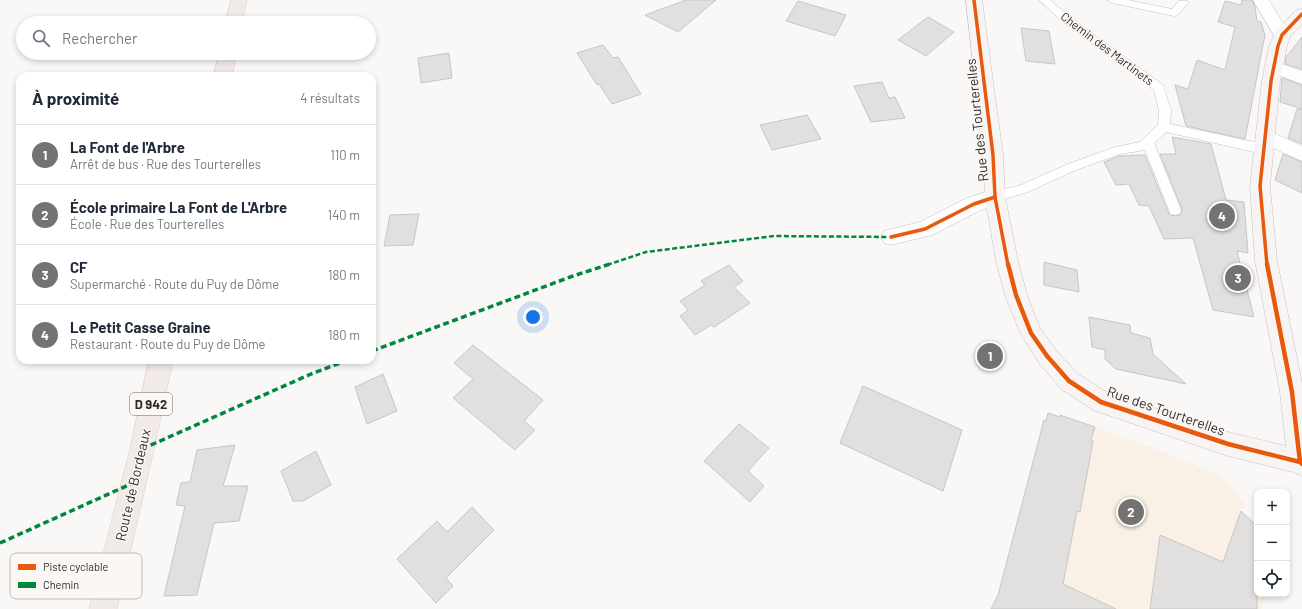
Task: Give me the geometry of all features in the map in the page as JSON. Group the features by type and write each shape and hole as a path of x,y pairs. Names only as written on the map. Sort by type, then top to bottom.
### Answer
{"main road":[{"path":"236,16 239,0"},
{"name":"Rue des Tourterelles","path":"974,0 993,155 995,197 1007,261 1016,294 1031,333 1047,356 1069,381 1101,402 1228,444 1301,463"},
{"path":"1301,463 1292,392 1266,261 1260,186 1273,67 1278,46 1282,36 1302,14"},
{"path":"224,72 226,60"},
{"name":"Route de Bordeaux","path":"117,553 142,449 160,364"},
{"name":"Route de Bordeaux","path":"103,609 105,599"}],"street":[{"path":"1261,0 1282,36"},
{"path":"1273,67 1302,78"},
{"path":"1264,143 1302,154"},
{"path":"891,237 925,229 974,204 995,197"}],"lane":[{"name":"Chemin des Martinets","path":"1044,0 1067,20 1159,88 1165,110 1164,127"},
{"path":"1112,0 1174,13 1182,3"},
{"path":"995,197 1024,189 1072,167 1119,150 1143,146 1164,127 1264,143"},
{"path":"1148,143 1175,210"}],"shaded area":[{"path":"1048,413 1059,417 1060,415 1146,445 1222,476 1247,505 1241,511 1254,523 1254,597 1266,597 1262,609 991,609 1004,584 1001,582 1010,548 1012,549 1016,538 1013,536 1022,505 1024,506 1028,489 1026,488 1034,458 1039,449 1037,448 1044,420 1046,420"}],"building":[{"path":"686,0 716,0 678,32 645,15"},
{"path":"1242,0 1252,0 1255,7 1257,21 1261,22 1265,35 1245,139 1186,126 1175,85 1188,89 1197,60 1225,70 1235,27 1218,22 1225,1 1241,5"},
{"path":"798,1 846,15 835,36 786,21"},
{"path":"928,17 954,32 926,56 898,40"},
{"path":"1021,28 1049,31 1055,64 1026,61"},
{"path":"1302,37 1302,69 1285,64 1286,57"},
{"path":"603,45 613,58 618,57 641,94 612,104 599,84 597,85 577,53"},
{"path":"449,53 452,78 421,83 418,58"},
{"path":"1282,78 1302,85 1302,109 1280,102"},
{"path":"882,82 889,98 895,97 905,118 871,122 854,86"},
{"path":"1297,109 1302,110 1302,144 1288,138"},
{"path":"807,115 821,139 772,150 760,125"},
{"path":"1172,137 1211,144 1226,200 1244,202 1248,253 1237,251 1254,317 1213,310 1193,238 1164,239 1149,206 1139,205 1129,184 1116,185 1104,162 1119,156 1145,155 1169,214 1175,216 1180,215 1182,209 1160,154 1176,154"},
{"path":"1283,154 1302,162 1302,193 1275,180"},
{"path":"419,214 413,245 384,246 390,215"},
{"path":"1044,262 1077,270 1079,292 1044,285"},
{"path":"729,265 743,281 734,287 750,303 714,327 711,325 695,335 680,316 688,310 680,301 705,285 701,281"},
{"path":"1089,317 1130,325 1131,333 1150,338 1153,354 1186,384 1116,369 1105,359 1105,350 1092,347"},
{"path":"473,345 543,400 524,421 535,430 515,450 453,398 473,379 454,363"},
{"path":"383,374 397,411 367,424 355,387"},
{"path":"863,386 962,430 943,491 840,443"},
{"path":"1048,413 1060,417 1060,415 1095,427 1091,440 1093,441 1080,512 1077,511 1063,584 1116,609 991,609 998,595 1044,420 1046,421"},
{"path":"739,424 769,448 748,471 764,486 750,502 704,461"},
{"path":"235,445 223,486 248,486 239,521 214,523 197,595 164,596 185,506 176,505 181,483 190,482 197,450"},
{"path":"316,451 331,485 303,501 293,501 281,471"},
{"path":"472,507 494,530 446,578 453,586 436,603 397,559 437,521 447,532"},
{"path":"1241,511 1254,523 1254,597 1257,597 1257,609 1150,609 1160,535 1223,562"}],"marked path":[{"path":"376,350 573,276 646,252 774,236 891,237"},
{"path":"142,449 311,374 337,364"},
{"path":"0,543 133,483"}],"cycle path":[{"path":"974,0 993,155 995,197 1007,261 1016,295 1031,333 1047,356 1069,381 1101,402 1228,444 1300,462"},
{"path":"1302,14 1282,35 1278,46 1271,81 1260,186 1266,261 1292,392 1300,462 1302,464"},
{"path":"891,237 925,229 974,204 995,197"}],"place":[{"name":"Le Petit Casse Graine","path":"1222,216"},
{"name":"CF","path":"1238,278"},
{"name":"La Font de l'Arbre","path":"990,356"},
{"name":"École primaire La Font de L'Arbre","path":"1131,512"}]}
